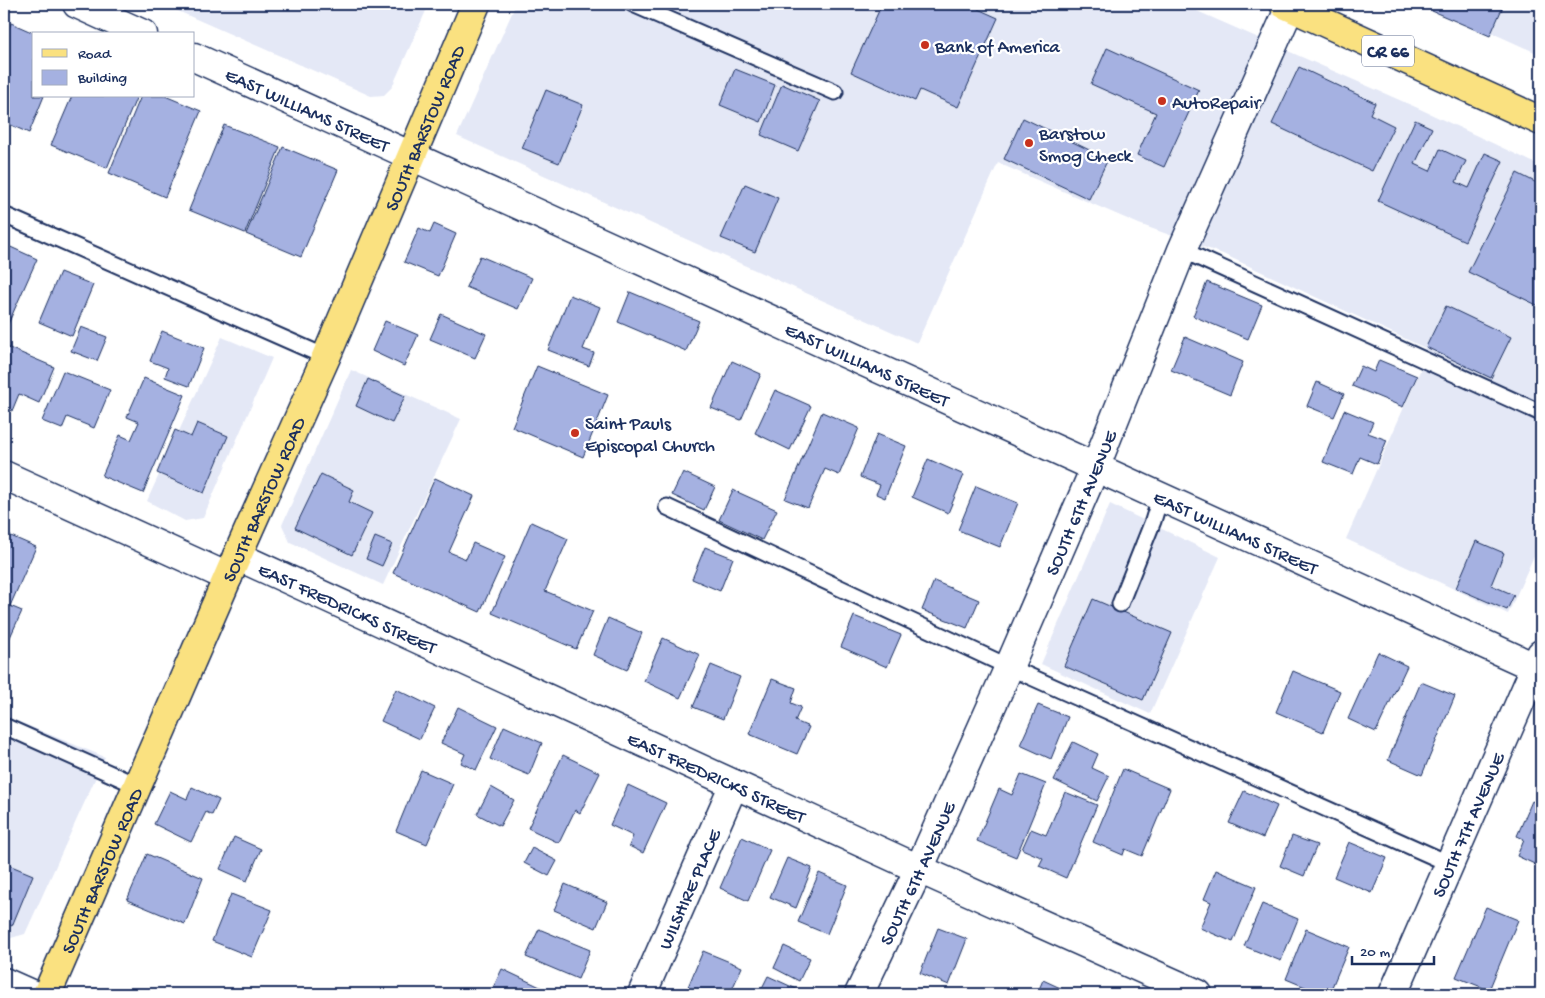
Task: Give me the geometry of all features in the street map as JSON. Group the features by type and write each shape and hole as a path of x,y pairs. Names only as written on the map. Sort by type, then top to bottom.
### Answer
{"main road":[{"name":"SOUTH BARSTOW ROAD","path":"47,994 232,566 326,357 476,4"},
{"name":"CR 66","path":"1287,5 1541,121"}],"street":[{"path":"77,4 139,32"},
{"name":"SOUTH 6TH AVENUE","path":"859,994 919,869 1009,667 1095,468 1182,250 1287,5"},
{"name":"EAST WILLIAMS STREET","path":"195,57 1160,498 1539,664"},
{"name":"EAST FREDRICKS STREET","path":"4,475 232,566 734,784 1198,994"},
{"name":"SOUTH 7TH AVENUE","path":"1393,994 1539,664"},
{"name":"WILSHIRE PLACE","path":"642,994 734,784"},
{"path":"4,982 31,994"}],"lane":[{"path":"633,4 835,92"},
{"path":"4,215 326,357"},
{"path":"1182,250 1541,413"},
{"path":"1120,604 1153,521 1160,498"},
{"path":"667,507 1009,667 1450,864"},
{"path":"4,726 138,786"}],"shaded area":[{"path":"162,4 429,4 392,87 384,95 371,96"},
{"path":"516,4 1181,4 1420,109 1541,166 1541,540 1508,614 1346,539 1420,371 1425,348 1223,254 1139,224 998,163 917,343 457,136"},
{"path":"1428,4 1541,4 1541,55"},
{"path":"222,337 272,358 203,518 185,521 147,501"},
{"path":"351,370 461,419 383,585 290,542 282,525"},
{"path":"1110,504 1220,557 1150,714 1041,664"},
{"path":"4,716 105,757 25,934 4,940"}],"building":[{"name":"Bank of America","path":"882,4 981,4 978,9 998,18 958,107 920,90 915,101 851,72"},
{"path":"1436,4 1504,4 1490,36 1432,11"},
{"path":"11,23 32,32 32,98 43,98 29,133 4,122 4,41"},
{"name":"AutoRepair","path":"1107,48 1199,90 1164,167 1137,155 1156,113 1091,84"},
{"path":"1299,67 1375,103 1370,114 1394,126 1372,171 1272,124"},
{"path":"735,69 775,85 761,122 720,105"},
{"path":"782,84 820,101 798,151 761,135"},
{"path":"546,90 583,105 559,163 522,148"},
{"path":"71,98 136,98 107,168 51,145"},
{"path":"140,98 170,98 201,111 165,197 109,173"},
{"path":"1023,118 1108,159 1089,199 1004,159"},
{"path":"1415,120 1432,128 1415,164 1430,171 1440,149 1466,161 1456,182 1469,188 1485,153 1503,161 1465,241 1378,201"},
{"path":"224,125 280,147 245,233 189,210"},
{"path":"283,147 338,170 301,257 246,234"},
{"path":"1517,173 1541,185 1539,200 1541,201 1541,307 1468,272"},
{"path":"745,184 778,198 755,252 721,238"},
{"path":"434,224 456,234 438,276 404,262 419,228 430,233"},
{"path":"4,244 37,259 4,333"},
{"path":"480,256 532,278 518,309 466,287"},
{"path":"60,272 93,285 72,336 39,322"},
{"path":"1207,282 1262,305 1248,339 1193,316"},
{"path":"630,292 699,321 686,351 618,322"},
{"path":"570,295 600,307 583,349 594,353 589,366 548,350"},
{"path":"1446,306 1511,337 1491,378 1426,347"},
{"path":"441,314 486,334 475,358 430,339"},
{"path":"385,321 418,335 404,366 372,351"},
{"path":"81,327 107,337 97,361 71,351"},
{"path":"162,331 204,348 189,386 165,377 168,368 150,361"},
{"path":"1185,337 1243,362 1230,395 1171,370"},
{"path":"7,347 54,367 39,403 19,394 12,411 4,407 4,354"},
{"path":"1379,360 1417,376 1403,407 1352,386 1361,366 1374,372"},
{"path":"732,361 761,374 741,420 711,408"},
{"path":"537,366 608,395 583,457 512,427"},
{"path":"63,371 110,390 94,428 67,417 62,429 42,421"},
{"path":"144,378 185,395 143,493 102,476 120,435 131,440 139,422 127,417"},
{"path":"368,379 405,396 392,423 356,406"},
{"path":"1317,382 1344,394 1334,417 1307,406"},
{"path":"775,390 811,406 790,450 755,433"},
{"path":"1344,410 1373,422 1368,433 1387,440 1377,464 1360,457 1353,474 1323,462"},
{"path":"822,412 859,428 839,475 825,469 808,508 785,499"},
{"path":"197,423 228,436 204,493 157,473 175,430 191,437"},
{"path":"877,434 906,446 885,498 876,494 880,485 860,477"},
{"path":"928,459 964,475 948,513 912,497"},
{"path":"683,472 715,487 704,510 672,495"},
{"path":"321,474 354,490 349,502 372,513 352,555 295,528"},
{"path":"435,478 474,496 449,552 466,559 473,543 505,557 480,612 393,573"},
{"path":"976,486 1018,503 1000,547 958,530"},
{"path":"733,490 777,510 762,540 719,520"},
{"path":"531,522 568,539 545,591 593,611 576,649 492,613"},
{"path":"4,533 36,547 10,606 22,611 6,646 4,645"},
{"path":"375,537 392,544 382,566 366,559"},
{"path":"1476,541 1504,553 1491,585 1514,595 1507,610 1456,588"},
{"path":"705,547 733,558 720,591 692,579"},
{"path":"934,581 979,600 967,628 922,610"},
{"path":"1093,599 1172,633 1143,700 1064,666"},
{"path":"854,616 901,635 887,667 841,647"},
{"path":"608,618 642,633 627,670 593,655"},
{"path":"663,638 700,655 680,698 644,681"},
{"path":"1378,652 1407,666 1376,732 1348,719"},
{"path":"711,665 740,677 723,719 693,707"},
{"path":"1293,671 1340,691 1323,732 1276,712"},
{"path":"772,679 796,688 791,703 801,707 795,721 809,727 797,754 749,734"},
{"path":"1421,682 1455,696 1422,775 1388,760"},
{"path":"396,689 435,708 420,739 381,721"},
{"path":"1038,705 1068,717 1051,759 1020,745"},
{"path":"458,707 497,726 476,770 461,763 465,754 441,743"},
{"path":"504,726 542,743 529,775 490,759"},
{"path":"1073,742 1098,754 1092,768 1109,776 1097,801 1054,780"},
{"path":"563,755 600,773 580,813 575,810 559,843 528,828"},
{"path":"1123,769 1170,789 1142,856 1125,849 1123,855 1093,842"},
{"path":"421,770 453,784 427,844 396,831"},
{"path":"1021,774 1046,784 1016,857 977,841 999,789 1012,795"},
{"path":"628,785 666,803 643,853 629,846 633,836 610,825"},
{"path":"192,787 219,800 212,815 206,812 191,842 154,824 170,791 187,799"},
{"path":"491,787 514,800 500,826 477,814"},
{"path":"1244,791 1277,806 1263,838 1229,823"},
{"path":"1065,792 1097,805 1066,878 1039,866 1043,858 1022,849 1031,829 1046,835"},
{"path":"1541,800 1541,867 1517,856 1524,839 1517,836 1532,801 1540,804"},
{"path":"1292,836 1317,845 1304,876 1280,866"},
{"path":"234,837 261,849 247,881 220,869"},
{"path":"742,837 770,850 748,901 720,888"},
{"path":"1349,842 1387,858 1372,893 1334,877"},
{"path":"532,848 557,861 549,876 524,863"},
{"path":"147,854 203,878 185,924 127,900"},
{"path":"787,858 812,868 796,908 770,897"},
{"path":"4,863 33,875 12,926 4,922"},
{"path":"1216,870 1256,887 1233,942 1200,928 1211,902 1204,899"},
{"path":"819,873 847,885 827,934 798,922"},
{"path":"565,884 607,902 596,928 554,910"},
{"path":"231,894 272,910 252,957 212,941"},
{"path":"1262,904 1298,919 1281,961 1244,946"},
{"path":"1486,907 1518,920 1489,990 1456,977"},
{"path":"938,928 967,939 949,985 920,973"},
{"path":"539,929 590,950 578,979 526,957"},
{"path":"1306,929 1349,947 1329,994 1322,994 1286,979"},
{"path":"784,946 810,958 799,981 774,968"},
{"path":"703,951 742,967 730,994 685,994"},
{"path":"502,969 555,994 490,994"},
{"path":"768,976 803,992 802,994 759,994"},
{"path":"1043,980 1069,992 1068,994 1037,994"}],"place":[{"name":"Bank of America","path":"925,45"},
{"name":"AutoRepair","path":"1162,101"},
{"name":"Barstow Smog Check","path":"1029,143"},
{"name":"Saint Pauls Episcopal Church","path":"575,433"}]}
